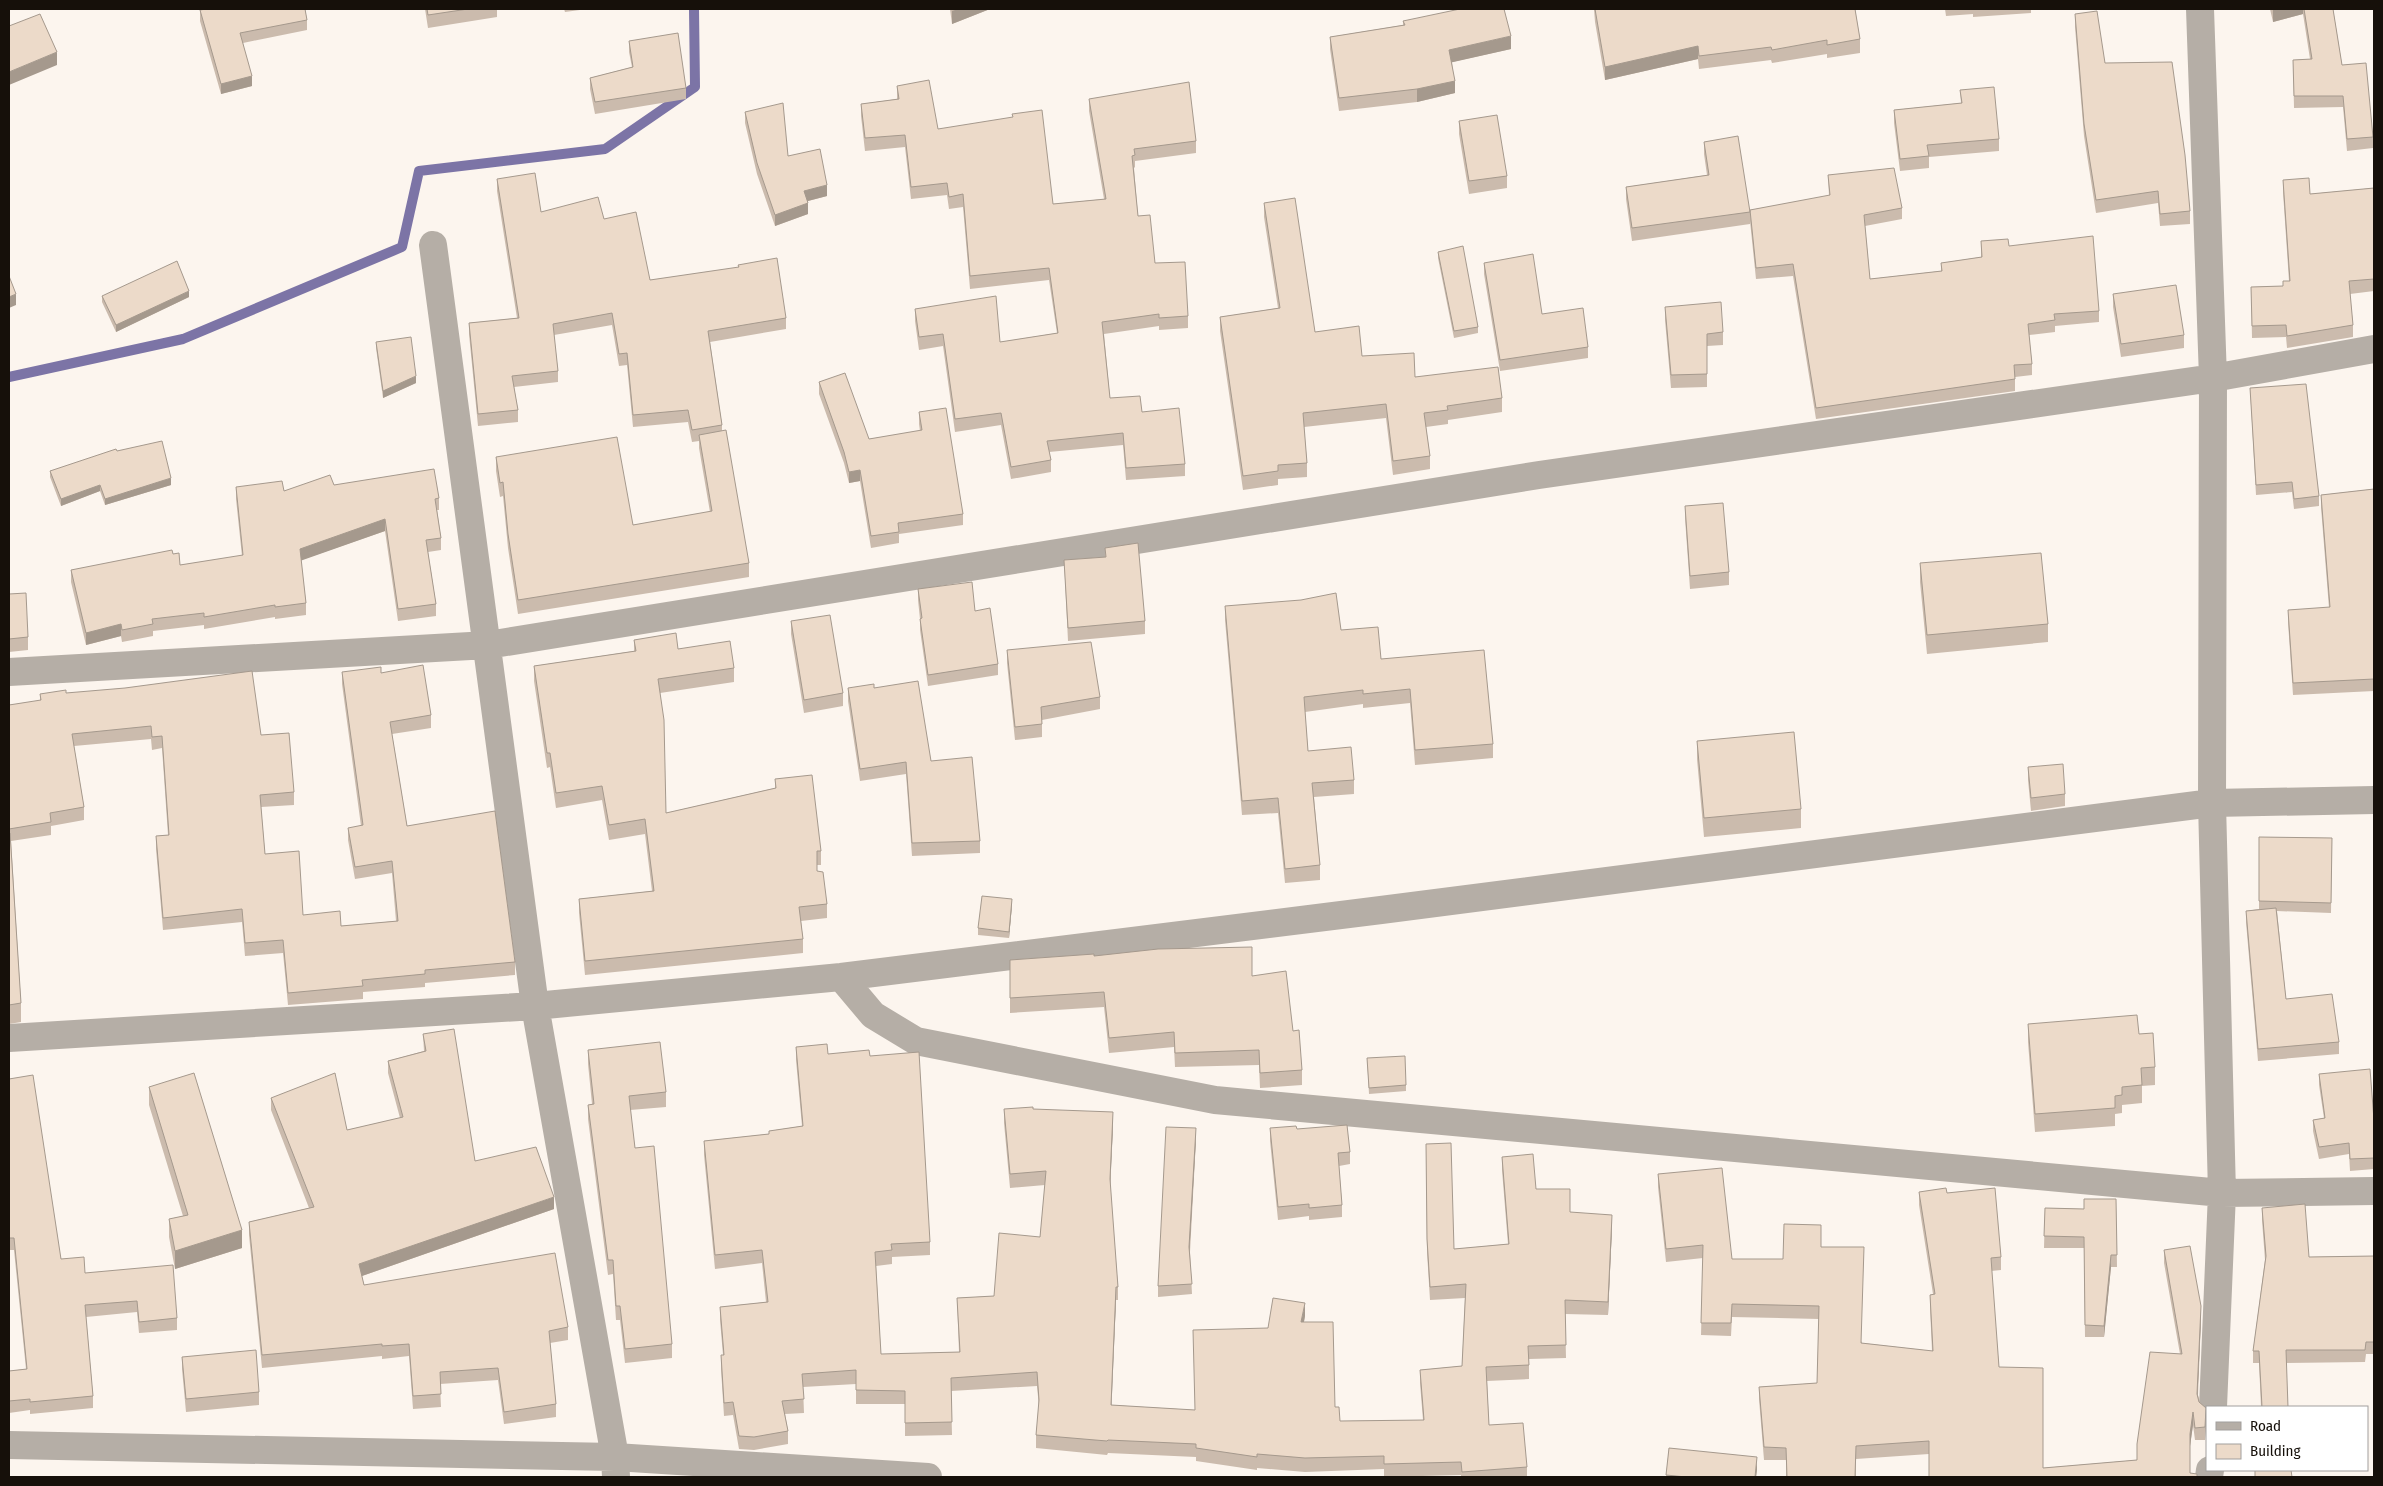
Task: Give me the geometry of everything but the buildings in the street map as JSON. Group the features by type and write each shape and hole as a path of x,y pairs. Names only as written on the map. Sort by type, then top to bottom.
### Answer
{"street":[{"path":"2200,9 2213,378 2212,803 2222,1194 2213,1406"},
{"path":"433,244 535,1006 615,1467"},
{"path":"9,672 488,645 1539,475 2213,378 2374,349"},
{"path":"9,1038 535,1006 841,976 1381,910 2212,803 2374,800"},
{"path":"841,976 873,1015 916,1041 1215,1100 2222,1194 2374,1191"},
{"path":"9,1445 928,1477"}],"waterway":[{"path":"9,377 183,339 402,247 419,171 605,149 695,87 694,9"}]}
